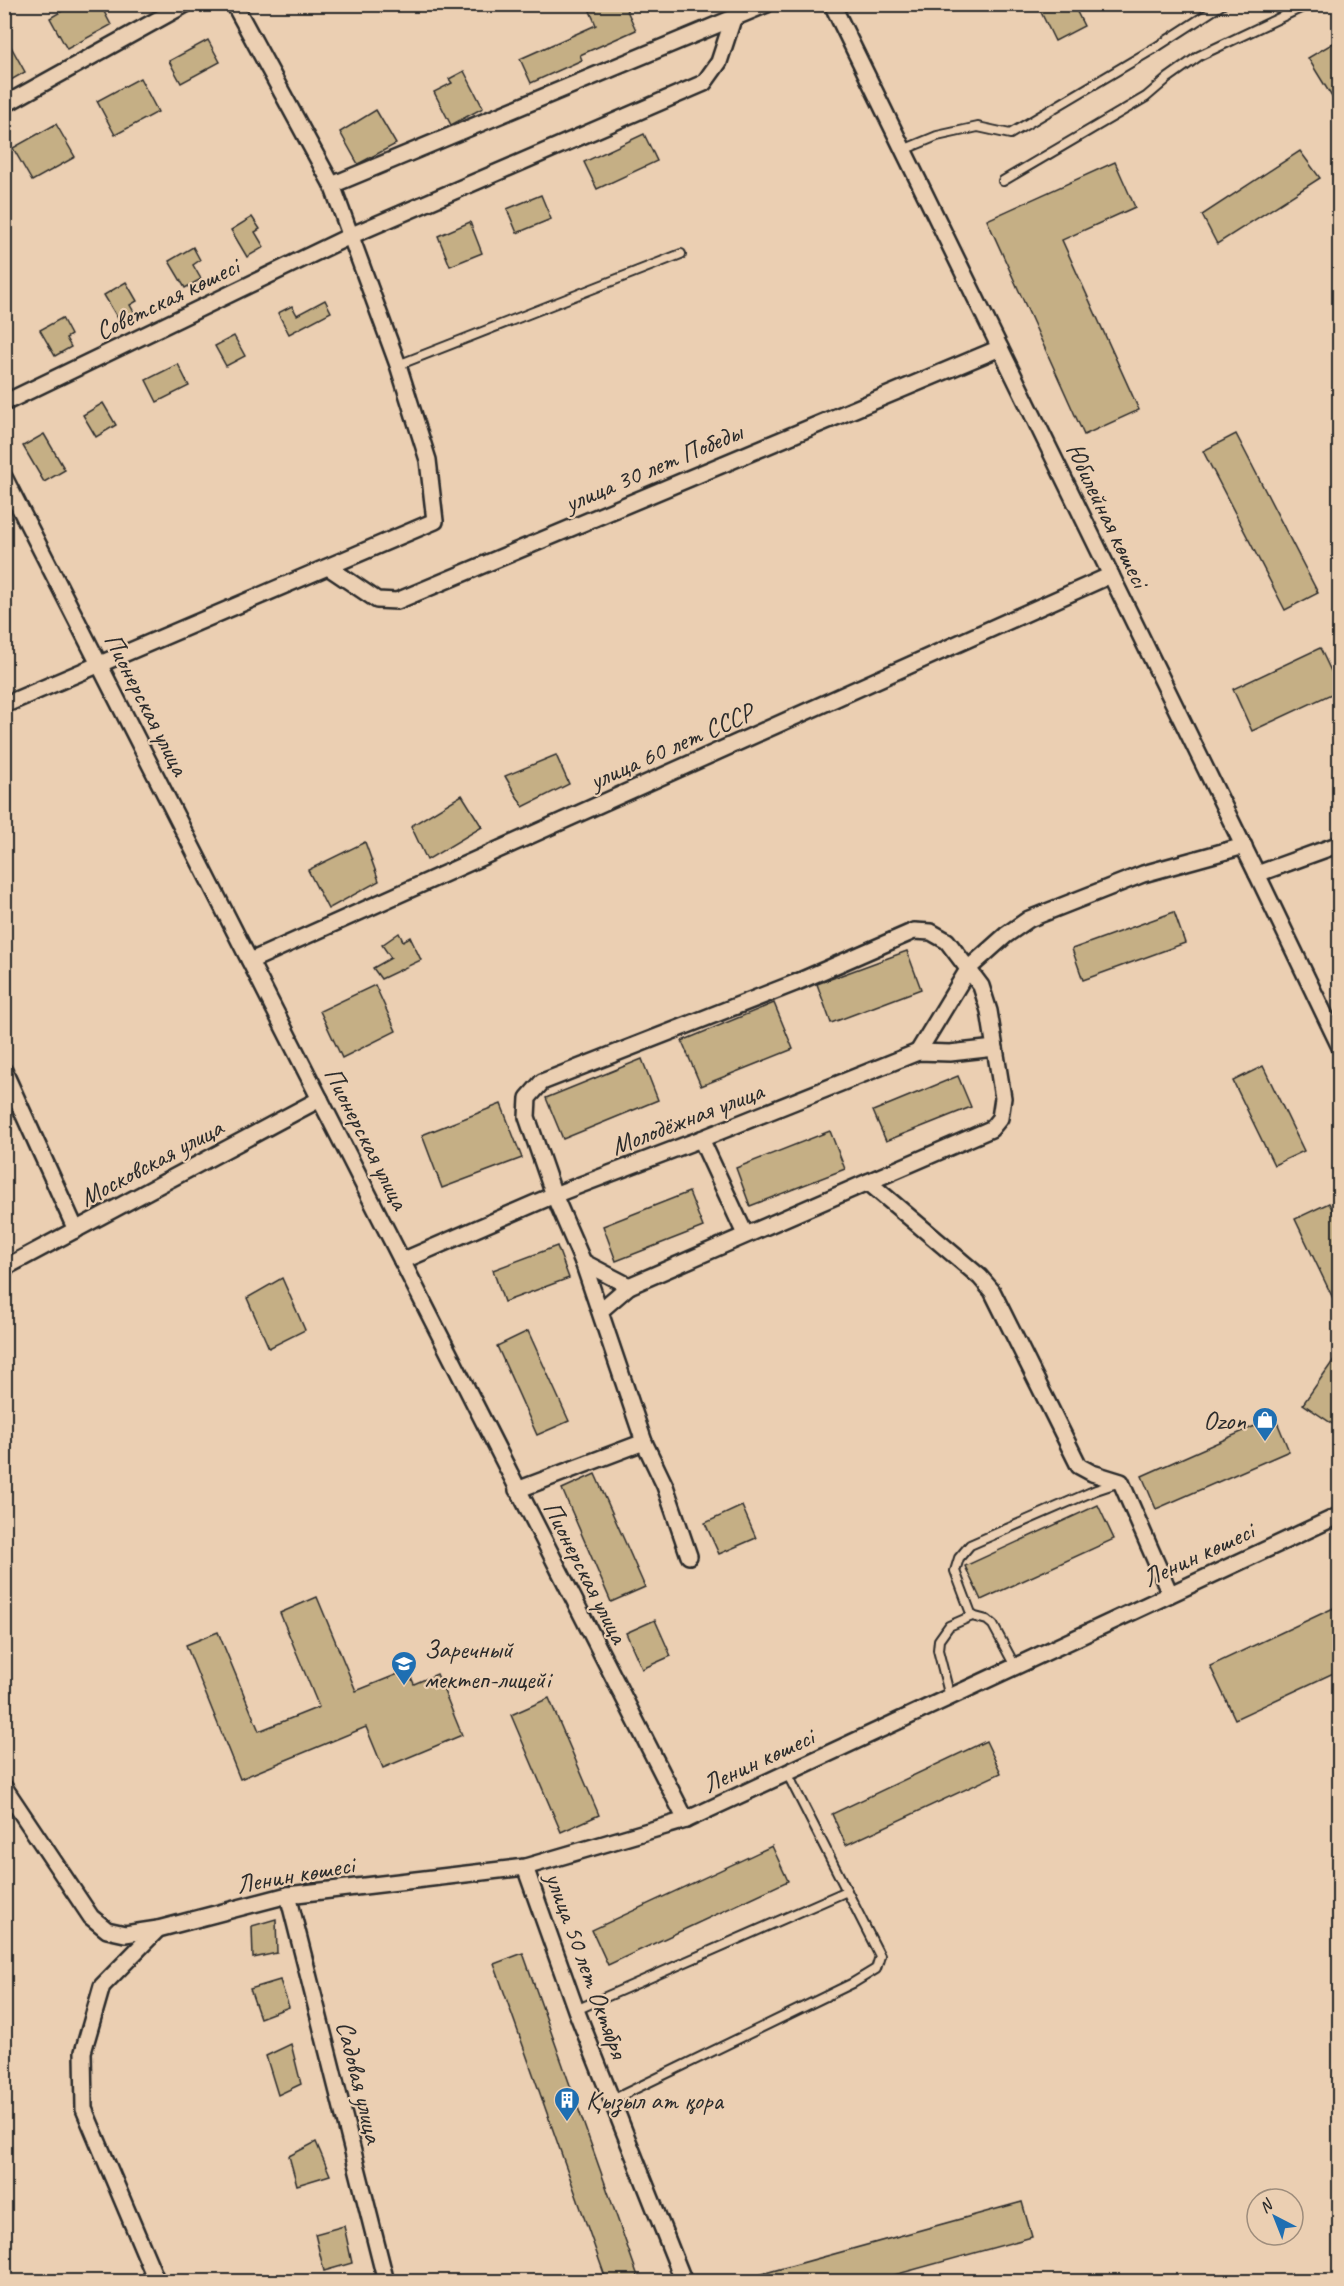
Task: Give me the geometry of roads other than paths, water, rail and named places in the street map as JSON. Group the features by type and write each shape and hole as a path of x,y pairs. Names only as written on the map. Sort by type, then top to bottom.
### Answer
{"street":[{"path":"4,105 186,4"},
{"path":"4,705 435,521 428,460 398,365 332,185 234,4"},
{"path":"332,185 733,18 748,8 767,4"},
{"name":"Юбилейная көшесі","path":"832,4 1340,1047"},
{"name":"Советская көшесі","path":"4,403 350,236 704,83 719,62 733,18"},
{"name":"улица 30 лет Победы","path":"328,567 377,600 397,601 1000,348"},
{"name":"Пионерская улица","path":"4,477 686,1820"},
{"name":"улица 60 лет СССР","path":"250,961 1111,576"},
{"path":"1257,874 1340,844"},
{"path":"918,1052 969,968 1006,934 1029,919 1143,874 1244,846"},
{"path":"600,1311 629,1286 991,1129 1000,1118 1003,1098 989,1011 981,986 947,941 931,932 914,931 795,982 542,1082 528,1098 527,1117 554,1195 583,1262 644,1442 665,1486 689,1556"},
{"name":"Молодёжная улица","path":"402,1261 554,1195 918,1052 950,1053 995,1048"},
{"path":"4,1071 76,1230"},
{"name":"Московская улица","path":"4,1268 320,1099"},
{"path":"701,1139 745,1234"},
{"path":"868,1182 980,1277 992,1291 1079,1466 1092,1473 1121,1482 1170,1594"},
{"path":"583,1262 629,1286"},
{"path":"517,1490 644,1442"},
{"name":"Ленин көшесі","path":"4,1787 91,1917 107,1930 125,1934 158,1929 288,1895 525,1867 686,1820 1340,1515"},
{"name":"улица 50 лет Октября","path":"525,1867 576,2010 684,2282"},
{"name":"Садовая улица","path":"288,1895 386,2282"},
{"path":"157,2282 84,2109 83,2052 102,1986 158,1929"}],"lane":[{"path":"903,150 937,136 978,127 1010,134 1155,48 1222,4"},
{"path":"1003,181 1146,98 1168,78 1199,56 1309,4"},
{"path":"398,365 681,254"},
{"path":"972,1616 955,1571 959,1558 970,1545 1096,1490 1121,1482"},
{"path":"950,1697 938,1650 939,1640 950,1626 972,1616 987,1620 993,1625 1015,1666"},
{"path":"612,2100 853,1983 876,1969 880,1956 787,1773"},
{"path":"576,2010 847,1891"}],"place":[{"name":"Ozon","path":"1265,1443"},
{"name":"Заречный мектеп-лицейі","path":"404,1687"},
{"name":"Қызыл ат қора","path":"567,2123"}]}
